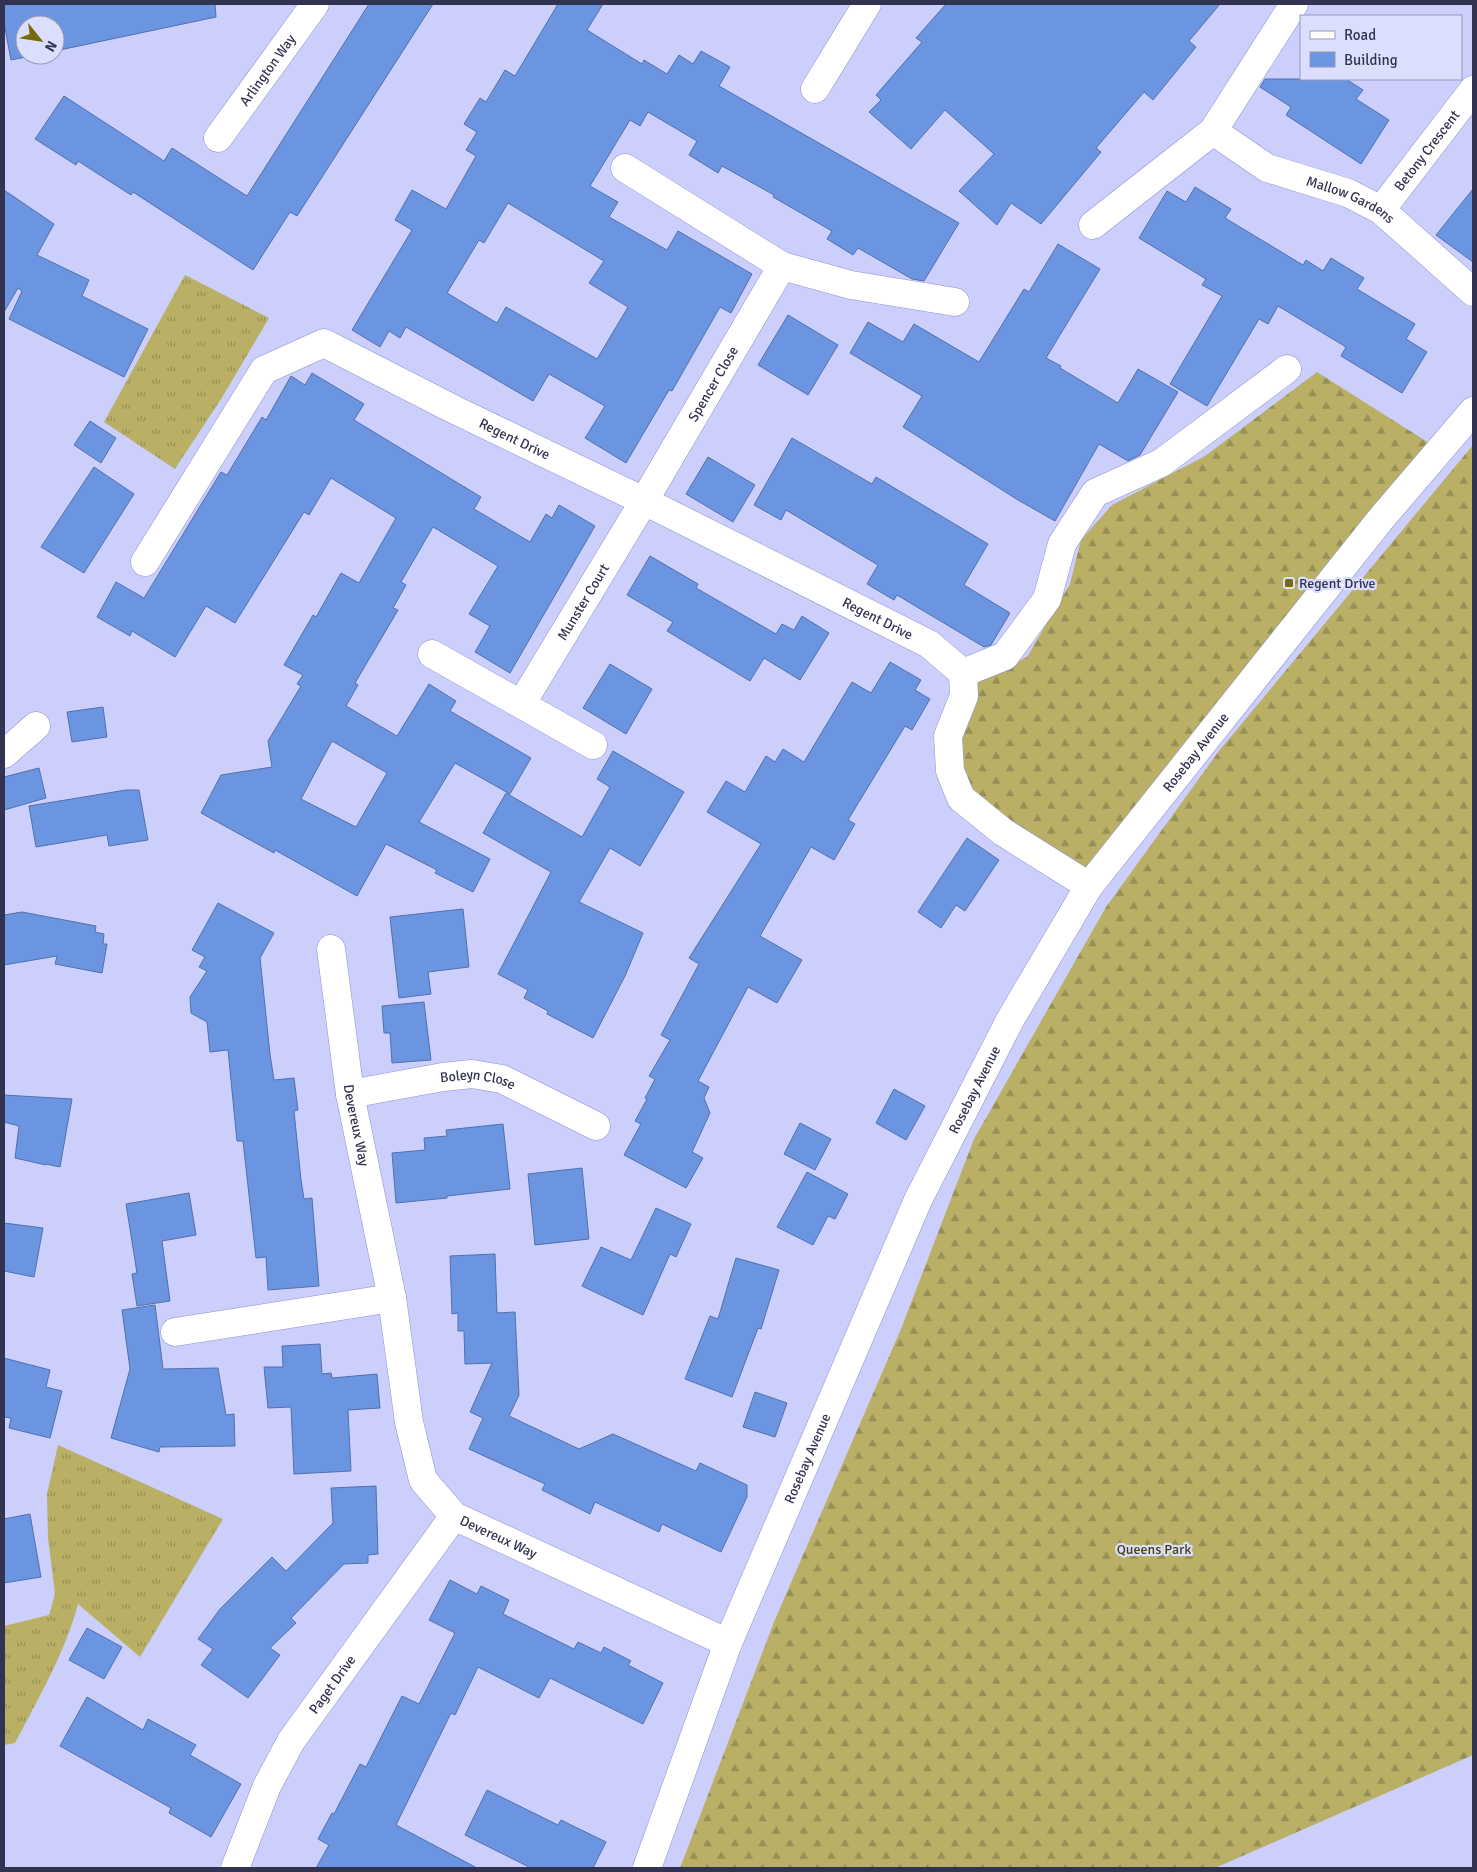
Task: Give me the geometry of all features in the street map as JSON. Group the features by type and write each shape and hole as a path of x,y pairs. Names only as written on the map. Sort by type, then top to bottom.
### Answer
{"street":[{"name":"Arlington Way","path":"218,138 316,4"},
{"path":"815,89 867,4"},
{"path":"1093,225 1213,131 1294,4"},
{"name":"Betony Crescent","path":"1381,210 1473,90"},
{"name":"Mallow Gardens","path":"1213,131 1267,168 1348,192 1381,210 1473,292"},
{"path":"625,168 782,266 851,285 955,302"},
{"name":"Spencer Close","path":"644,501 782,266"},
{"name":"Regent Drive","path":"144,562 264,370 324,343 453,409 644,501 929,644 963,673"},
{"path":"1089,886 1003,832 961,798 950,771 948,736 964,696 963,673 1005,656 1047,600 1062,544 1095,493 1161,463 1287,369"},
{"name":"Rosebay Avenue","path":"647,1868 728,1643 918,1200 1010,1020 1089,886 1380,520 1473,411"},
{"name":"Munster Court","path":"522,703 644,501"},
{"path":"432,654 522,703 593,745"},
{"path":"4,754 36,726"},
{"name":"Devereux Way","path":"331,949 350,1094 392,1298 409,1422 424,1480 454,1516 728,1643"},
{"name":"Boleyn Close","path":"350,1094 444,1076 472,1074 502,1079 596,1126"},
{"path":"175,1332 392,1298"},
{"name":"Paget Drive","path":"235,1868 267,1786 291,1741 454,1516"}],"green space":[{"path":"185,275 269,318 223,396 175,469 104,422"},
{"path":"1317,372 1440,450 1089,886 950,771 963,673 998,671 1027,657 1070,584 1081,540 1112,505 1205,456"},
{"name":"Queens Park","path":"1473,445 1473,1755 1215,1868 680,1868 774,1622 901,1329 974,1139 1106,907 1219,751"},
{"path":"58,1445 223,1519 140,1657 78,1604 66,1640 33,1710 15,1743 4,1745 4,1626 49,1615 55,1594 48,1538 47,1494"}],"building":[{"path":"4,4 215,4 216,17 65,49 65,15 15,15 15,59 11,60 4,23"},
{"path":"369,4 433,4 297,216 290,212 253,270 133,192 131,195 78,161 76,165 35,139 64,96 164,161 172,148 247,196"},
{"path":"558,4 603,4 587,30 642,64 644,60 667,74 679,55 693,64 701,51 730,67 719,86 959,223 924,281 912,279 858,248 853,255 827,239 832,231 773,197 774,195 722,166 718,173 689,155 697,141 648,112 640,126 630,120 590,186 618,202 609,217 667,250 678,231 752,274 731,313 720,307 672,391 669,390 626,463 585,438 605,406 549,374 533,401 406,327 400,338 389,331 380,347 352,330 412,230 395,220 412,190 446,209 476,156 466,150 477,132 464,124 480,98 486,102 505,70 515,76","holes":["508,203 604,261 589,283 628,307 597,359 506,307 497,323 447,293 479,240 484,243"]},
{"path":"946,4 1220,4 1189,41 1196,47 1153,100 1144,92 1096,148 1101,152 1041,224 1011,203 997,225 959,191 994,154 945,110 911,149 869,112 881,100 876,95 922,42 916,38"},
{"path":"1265,79 1348,80 1363,90 1356,99 1389,120 1361,164 1286,115 1291,107 1260,87"},
{"path":"1195,187 1231,209 1225,218 1303,265 1306,260 1323,271 1331,258 1364,278 1357,289 1415,324 1406,339 1427,352 1402,393 1341,356 1346,347 1278,306 1268,324 1259,319 1207,406 1170,384 1222,296 1202,285 1206,279 1139,238 1167,191 1186,202"},
{"path":"1473,189 1473,262 1436,235"},
{"path":"4,190 54,224 37,255 89,280 82,296 148,329 124,377 9,319 22,291 18,288 4,312"},
{"path":"1058,244 1100,269 1046,358 1118,403 1138,369 1178,392 1140,455 1128,461 1099,444 1055,521 1018,500 903,427 922,396 850,353 868,322 903,342 914,324 979,362 1024,289 1029,292"},
{"path":"788,315 838,345 808,395 758,365"},
{"path":"312,373 364,404 354,420 481,497 474,509 530,542 546,514 552,518 559,505 595,526 510,673 475,652 490,626 469,614 498,566 433,527 401,582 406,585 393,608 398,610 355,683 358,685 346,706 397,736 429,684 456,701 450,711 531,758 510,794 455,763 419,822 490,859 473,892 435,873 437,870 386,844 357,896 275,850 274,853 201,813 221,775 272,767 268,741 301,686 297,684 303,675 284,665 313,615 316,617 341,573 359,583 396,518 331,478 309,515 304,512 235,623 206,606 175,657 132,631 130,636 97,617 116,582 144,598 221,472 227,475 262,417 266,420 291,376 305,385","holes":["332,741 387,773 356,827 301,799"]},
{"path":"90,421 116,438 101,463 74,445"},
{"path":"792,438 872,484 876,477 988,544 964,585 1010,613 991,645 984,647 897,595 894,600 867,584 878,565 786,510 781,520 754,505"},
{"path":"708,457 755,485 733,522 686,494"},
{"path":"94,467 134,494 84,573 41,547"},
{"path":"650,556 698,584 696,588 776,634 782,624 794,630 802,616 829,633 800,680 764,658 750,681 667,631 673,622 627,595"},
{"path":"890,662 921,680 915,690 930,699 912,730 905,726 848,820 855,824 834,860 811,847 760,936 802,960 777,1003 748,987 698,1081 709,1087 704,1098 710,1113 692,1152 703,1158 686,1188 624,1155 641,1124 635,1121 655,1079 649,1076 670,1040 661,1035 699,964 689,958 761,844 707,812 726,781 745,792 766,756 775,762 783,749 804,762 852,682 871,693"},
{"path":"610,664 652,689 626,734 583,708"},
{"path":"103,707 107,737 72,742 67,712"},
{"path":"613,751 684,792 640,866 610,848 579,902 643,933 625,976 593,1038 547,1014 548,1011 524,998 528,990 498,974 551,872 483,833 506,793 582,837 610,787 597,779"},
{"path":"39,768 46,798 4,810 4,777"},
{"path":"126,790 139,790 148,840 109,846 107,835 36,847 29,806"},
{"path":"967,838 999,860 965,911 956,905 941,928 918,912"},
{"path":"218,903 274,933 260,958 270,1054 274,1080 294,1078 298,1110 294,1111 301,1180 304,1199 312,1198 319,1286 268,1290 266,1257 256,1258 243,1141 237,1141 228,1050 210,1052 207,1022 191,1013 190,997 207,971 199,967 205,957 192,950"},
{"path":"463,909 469,967 428,972 431,994 399,998 390,917"},
{"path":"22,912 96,926 95,932 104,934 103,944 107,944 102,973 55,964 57,956 4,965 4,915"},
{"path":"424,1002 431,1060 392,1063 390,1033 384,1033 382,1006"},
{"path":"894,1089 925,1106 906,1140 876,1123"},
{"path":"4,1095 72,1099 60,1167 15,1158 19,1126 4,1122"},
{"path":"800,1123 831,1139 815,1170 784,1154"},
{"path":"503,1124 510,1189 396,1203 392,1153 425,1150 424,1138 447,1136 446,1130"},
{"path":"582,1168 589,1239 535,1245 528,1174"},
{"path":"807,1172 848,1194 835,1219 828,1216 813,1245 777,1227"},
{"path":"189,1193 196,1235 162,1241 170,1301 137,1306 132,1274 137,1273 126,1204"},
{"path":"656,1208 691,1224 676,1257 670,1254 643,1315 582,1286 601,1247 631,1260"},
{"path":"4,1223 43,1228 34,1277 4,1271"},
{"path":"495,1254 497,1313 515,1312 519,1395 509,1416 579,1449 613,1434 696,1471 700,1463 747,1485 747,1497 721,1552 662,1524 659,1532 595,1502 590,1514 542,1490 545,1484 469,1449 483,1418 470,1412 492,1363 465,1364 464,1331 458,1331 458,1313 452,1314 450,1256"},
{"path":"736,1258 779,1270 761,1329 758,1328 732,1397 685,1379 710,1316 718,1319"},
{"path":"155,1305 163,1369 218,1368 226,1415 234,1414 235,1446 160,1447 159,1452 111,1438 130,1369 122,1310"},
{"path":"320,1344 322,1374 331,1373 332,1378 377,1374 380,1408 348,1410 351,1471 294,1474 291,1407 268,1408 264,1367 283,1367 282,1346"},
{"path":"4,1358 50,1370 46,1387 62,1391 50,1438 9,1428 11,1418 4,1417"},
{"path":"755,1392 787,1403 775,1437 743,1427"},
{"path":"376,1486 378,1554 368,1555 368,1563 344,1564 291,1618 296,1623 270,1648 280,1655 248,1698 201,1665 213,1649 198,1639 220,1609 272,1557 286,1571 333,1523 331,1488"},
{"path":"30,1514 41,1577 4,1583 4,1519"},
{"path":"450,1580 477,1594 481,1586 509,1600 503,1614 574,1649 578,1642 601,1653 604,1647 631,1661 628,1665 663,1683 643,1724 550,1678 539,1698 478,1667 455,1715 451,1713 396,1825 477,1868 316,1868 329,1845 318,1839 332,1813 334,1814 360,1764 366,1767 402,1696 419,1704 455,1633 429,1620"},
{"path":"87,1628 122,1647 104,1679 69,1660"},
{"path":"87,1697 143,1730 148,1719 196,1745 190,1755 241,1784 211,1837 169,1813 171,1808 60,1746"},
{"path":"487,1790 558,1825 561,1820 606,1842 593,1868 531,1868 465,1835"}],"place":[{"name":"Regent Drive","path":"1289,583"}]}
